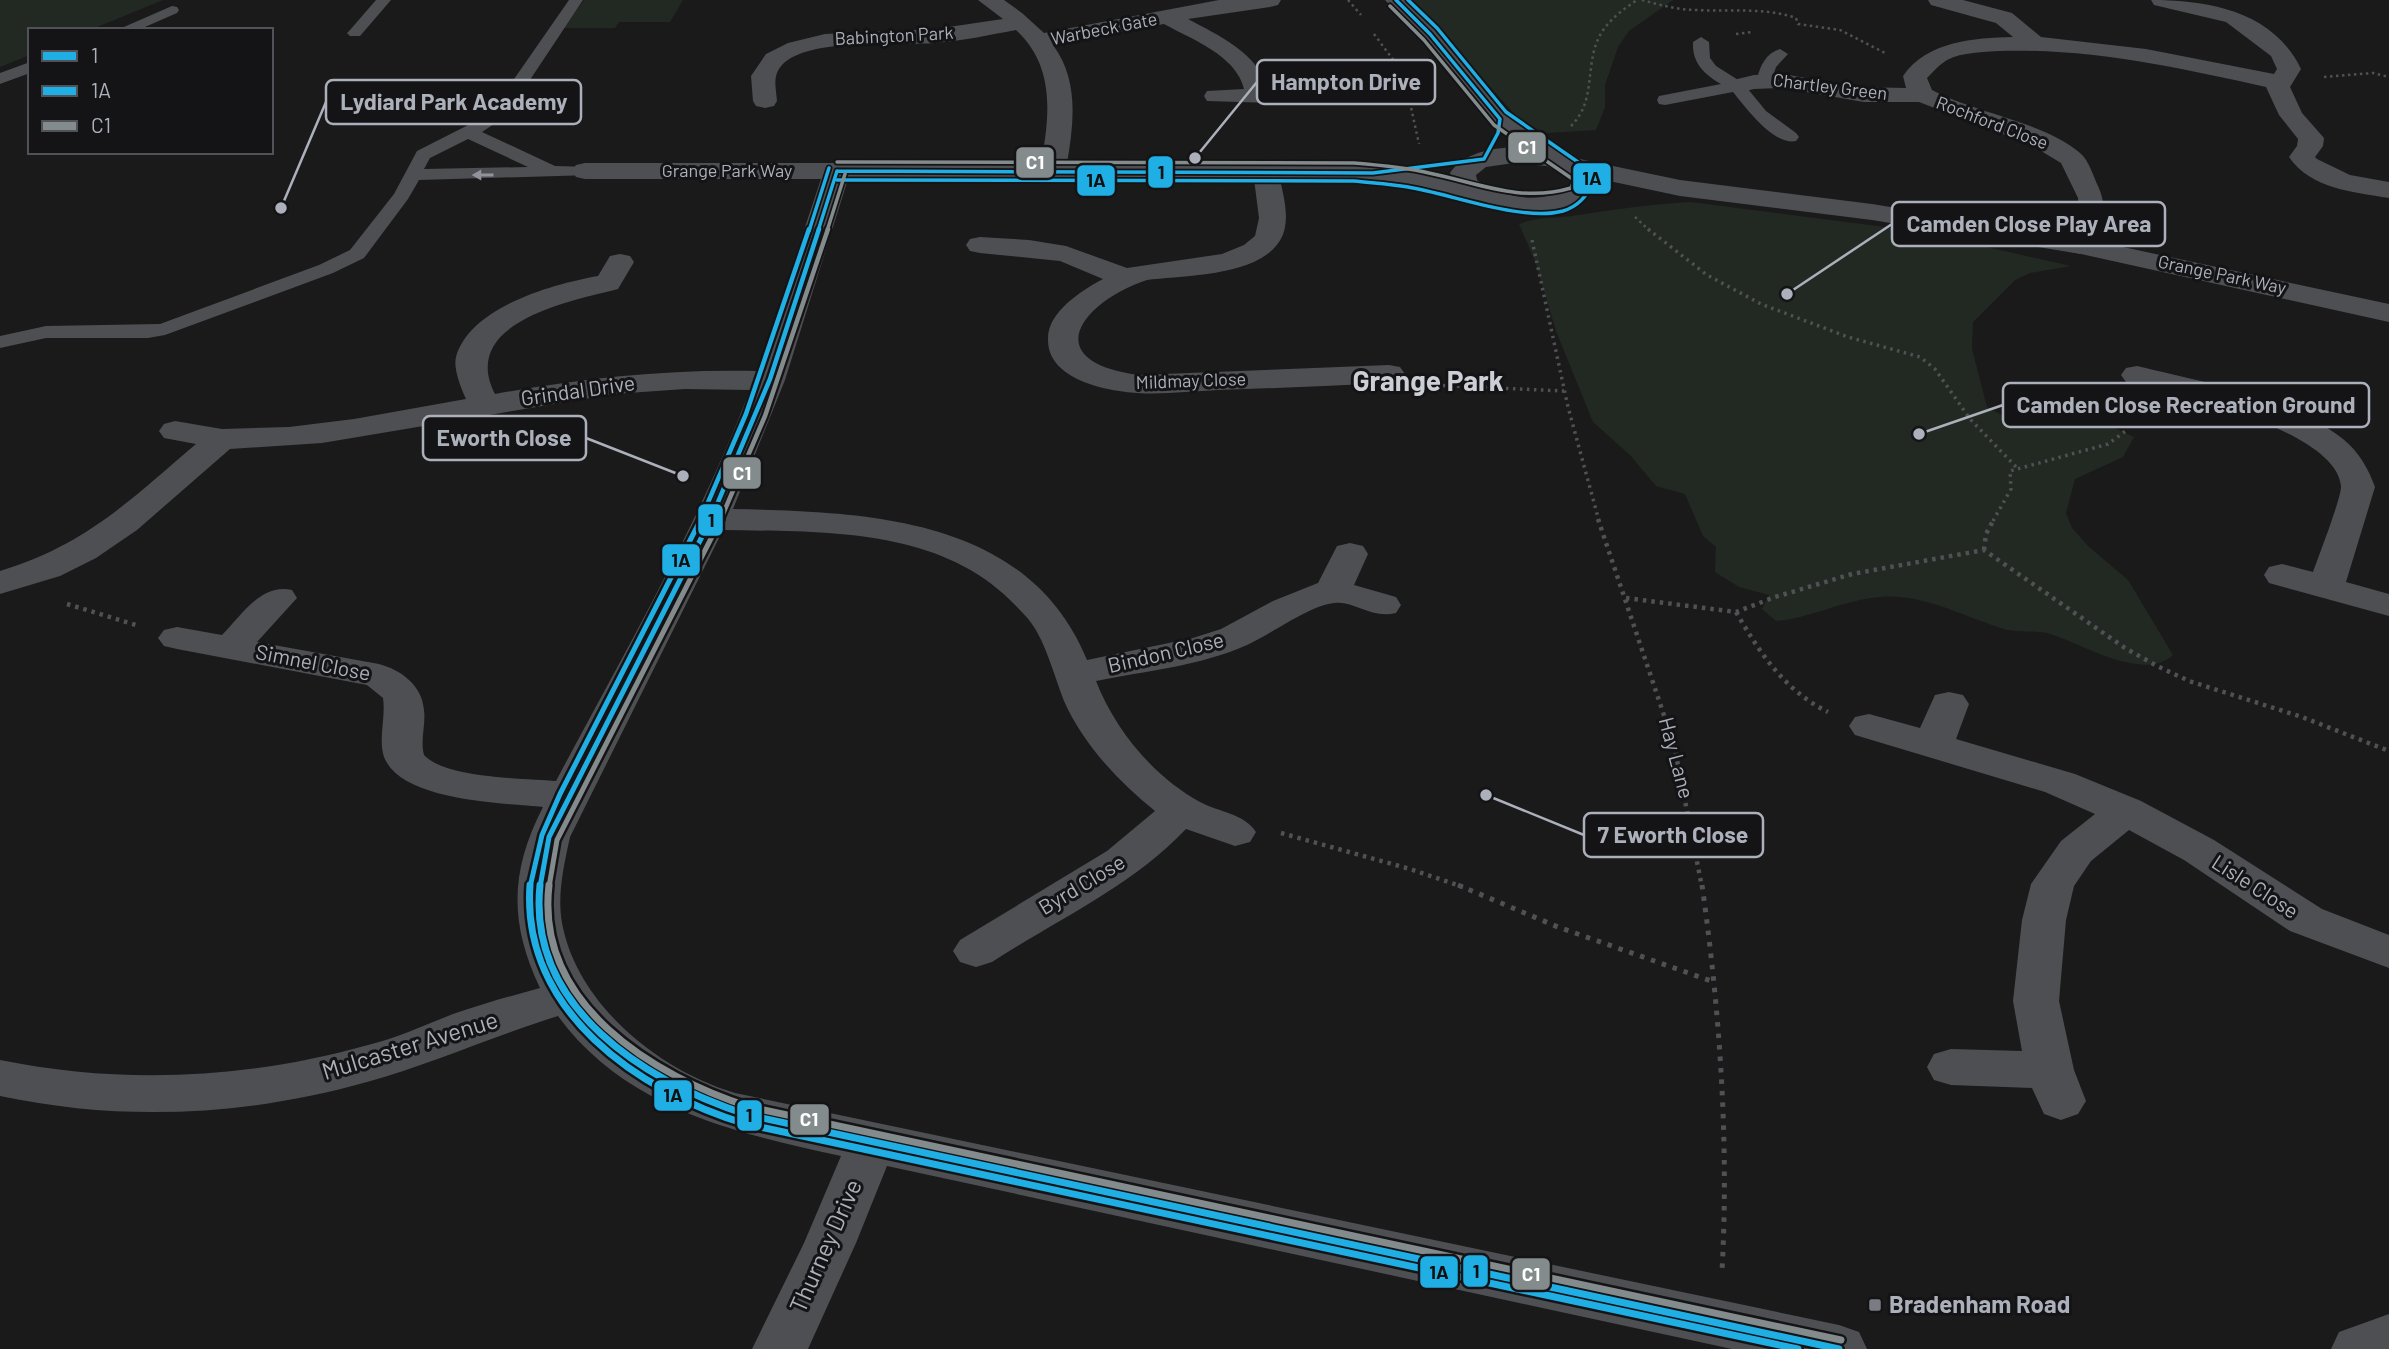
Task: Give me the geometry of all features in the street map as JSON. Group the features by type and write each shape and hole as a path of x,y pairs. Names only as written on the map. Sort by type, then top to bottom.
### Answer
{"street":[{"path":"989,0 1040,41 1060,84 1063,103 1053,171"},
{"name":"Warbeck Gate","path":"1040,41 1237,3 1270,0"},
{"path":"1396,0 1430,34 1500,119 1581,174 1585,182 1582,189 1572,197"},
{"path":"1939,0 2004,18 2033,42"},
{"path":"2162,0 2234,17 2281,52 2289,69 2278,87 2287,107 2311,138 2310,146 2302,156 2305,163 2330,176 2389,190"},
{"name":"Warbeck Gate","path":"1168,17 1240,62 1253,75 1258,96"},
{"name":"Babington Park","path":"765,101 764,73 771,63 798,48 835,39 934,36 1020,23"},
{"name":"Rochford Close","path":"2081,246 2092,210 2091,198 2078,166 2072,159 2040,140 1964,114 1923,95 1916,85 1915,76 1927,62 1941,55 1986,45 2033,42 2147,56 2283,79"},
{"name":"Chartley Green","path":"1738,86 1765,79 1792,80 1859,94 1923,95"},
{"path":"1216,96 1311,97"},
{"path":"1477,193 1469,188 1462,177 1465,169 1480,160 1498,133 1500,119"},
{"name":"Grange Park Way","path":"585,171 1373,173 1524,155 1680,188 1885,214 2081,246 2245,279 2389,313"},
{"path":"837,171 769,381 744,446 711,519 548,837 541,861 537,889 538,924 549,962 588,1025 614,1050 687,1094 729,1110 1839,1349"},
{"name":"Mildmay Close","path":"1266,171 1271,226 1269,236 1256,250 1230,260 1126,278 1083,305 1066,327 1063,346 1068,357 1086,371 1116,381 1160,385 1303,366 1389,374"},
{"name":"Grange Park Way","path":"1373,173 1523,204 1680,188"},
{"path":"980,245 1058,252 1126,278"},
{"path":"485,405 475,386 471,358 482,339 513,314 536,302 579,288 617,281"},
{"path":"2137,375 2253,408 2314,436 2346,461 2358,487 2326,587"},
{"name":"Grindal Drive","path":"175,431 222,439 269,440 311,436 485,405 658,381 769,381"},
{"path":"0,583 61,563 86,549 108,534 222,439"},
{"path":"711,519 863,525 898,531 975,559 1026,594 1045,614 1090,713 1110,744 1134,770 1181,809 1235,832"},
{"path":"1350,554 1333,590 1383,605"},
{"path":"2282,575 2389,605"},
{"name":"Bindon Close","path":"1073,674 1213,644 1234,637 1286,608 1333,590"},
{"name":"Simnel Close","path":"232,646 279,598"},
{"name":"Simnel Close","path":"177,638 365,671 394,683 403,694 405,708 402,745 407,761 413,769 432,777 569,796"},
{"path":"1933,746 1949,704"},
{"name":"Lisle Close","path":"1869,726 2060,783 2126,811 2199,850 2306,920 2389,952"},
{"name":"Byrd Close","path":"976,951 1005,930 1089,883 1144,846 1181,809"},
{"path":"1951,1067 2055,1086 2036,1001 2044,920 2053,884 2076,851 2126,811"},
{"name":"Mulcaster Avenue","path":"0,1078 61,1089 117,1094 261,1086 368,1064 475,1025 568,996"},
{"name":"Thurney Drive","path":"780,1349 830,1243 872,1142"},
{"path":"2359,1349 2389,1338"}],"lane":[{"path":"355,33 384,0"},
{"path":"0,342 46,332 148,332 166,329 326,269 357,254 415,175 423,155 500,112 576,0"},
{"path":"129,28 172,10"},
{"path":"1701,42 1700,53 1706,65 1738,86 1760,115 1790,137"},
{"path":"1765,79 1768,66 1780,54"},
{"path":"0,79 28,68"},
{"path":"1665,100 1738,86"},
{"path":"468,132 551,171"},
{"path":"415,175 514,175 585,171"}],"path":[{"path":"1348,0 1362,16"},
{"path":"1373,33 1397,65 1407,89 1421,153"},
{"path":"2283,79 2373,73 2389,77"},
{"path":"1629,211 1688,264 1733,290 1847,336 1919,356 1938,370 1971,419 2018,470"},
{"name":"Hay Lane","path":"1528,226 1542,280 1564,391 1599,521 1666,719 1688,806 1703,890 1725,1104 1726,1146 1719,1322"},
{"path":"1389,374 1407,384 1564,391"},
{"path":"1984,551 1986,534 2011,489 2010,471 2108,444 2127,430 2125,418 2137,375"},
{"path":"1626,598 1735,612 1852,574 1984,551 2125,648 2157,666 2189,681 2302,717 2389,751"},
{"path":"59,601 177,638"},
{"path":"1735,612 1760,653 1781,679 1807,703 1869,726"},
{"path":"1235,832 1266,828 1410,869 1486,895 1558,927 1714,982"}],"shaded area":[{"path":"0,0 163,0 95,28 28,28 28,56 0,67"},
{"path":"584,0 683,0 670,22 619,22 615,28 564,28"},
{"path":"1412,0 1673,0 1629,31 1618,47 1605,85 1605,107 1596,130 1547,133 1527,128"},
{"path":"1691,202 1916,231 2071,266 2030,273 2015,280 1973,322 1972,349 1987,407 2009,419 2052,426 2110,426 2134,437 2123,457 2075,479 2066,513 2072,528 2088,546 2128,580 2173,655 2160,662 2145,665 2128,663 2047,633 2004,629 1928,602 1896,597 1866,599 1776,621 1762,609 1769,595 1739,587 1715,572 1716,547 1703,536 1685,494 1656,486 1630,455 1593,422 1556,331 1535,261 1519,224 1540,219"}],"transit line":[{"name":"1","path":"1396,0 1430,34 1500,119 1498,133 1484,159"},
{"name":"1A","path":"837,180 1354,181 1409,187 1486,205 1539,213 1562,211 1581,203 1594,183 1588,169 1506,112 1437,28 1408,0"},
{"name":"C1","path":"837,162 1354,163 1431,173 1519,194 1537,195 1571,188 1574,180 1494,125 1424,40 1390,6"},
{"name":"1","path":"837,171 1373,173 1484,159"},
{"name":"1A","path":"829,168 776,333 713,494 560,794 542,835 531,877 531,922 543,966 553,986 579,1023 610,1055 664,1091 704,1110 746,1124 1798,1349"},
{"name":"1","path":"837,171 782,345 743,447 674,595 549,837 542,869 540,922 549,959 566,992 588,1021 615,1047 645,1070 678,1089 748,1115 1839,1349"},
{"name":"C1","path":"845,174 790,347 752,450 682,598 557,840 548,890 548,920 557,955 573,988 594,1016 621,1042 683,1082 750,1107 1841,1340"}],"place":[{"name":"Hampton Drive","path":"1195,158"},
{"name":"Lydiard Park Academy","path":"281,208"},
{"name":"Camden Close Play Area","path":"1787,294"},
{"name":"Camden Close Recreation Ground","path":"1919,434"},
{"name":"Eworth Close","path":"683,476"},
{"name":"7 Eworth Close","path":"1486,795"},
{"name":"Bradenham Road","path":"1875,1305"}],"district":[{"name":"Grange Park","path":"1428,381"}]}
